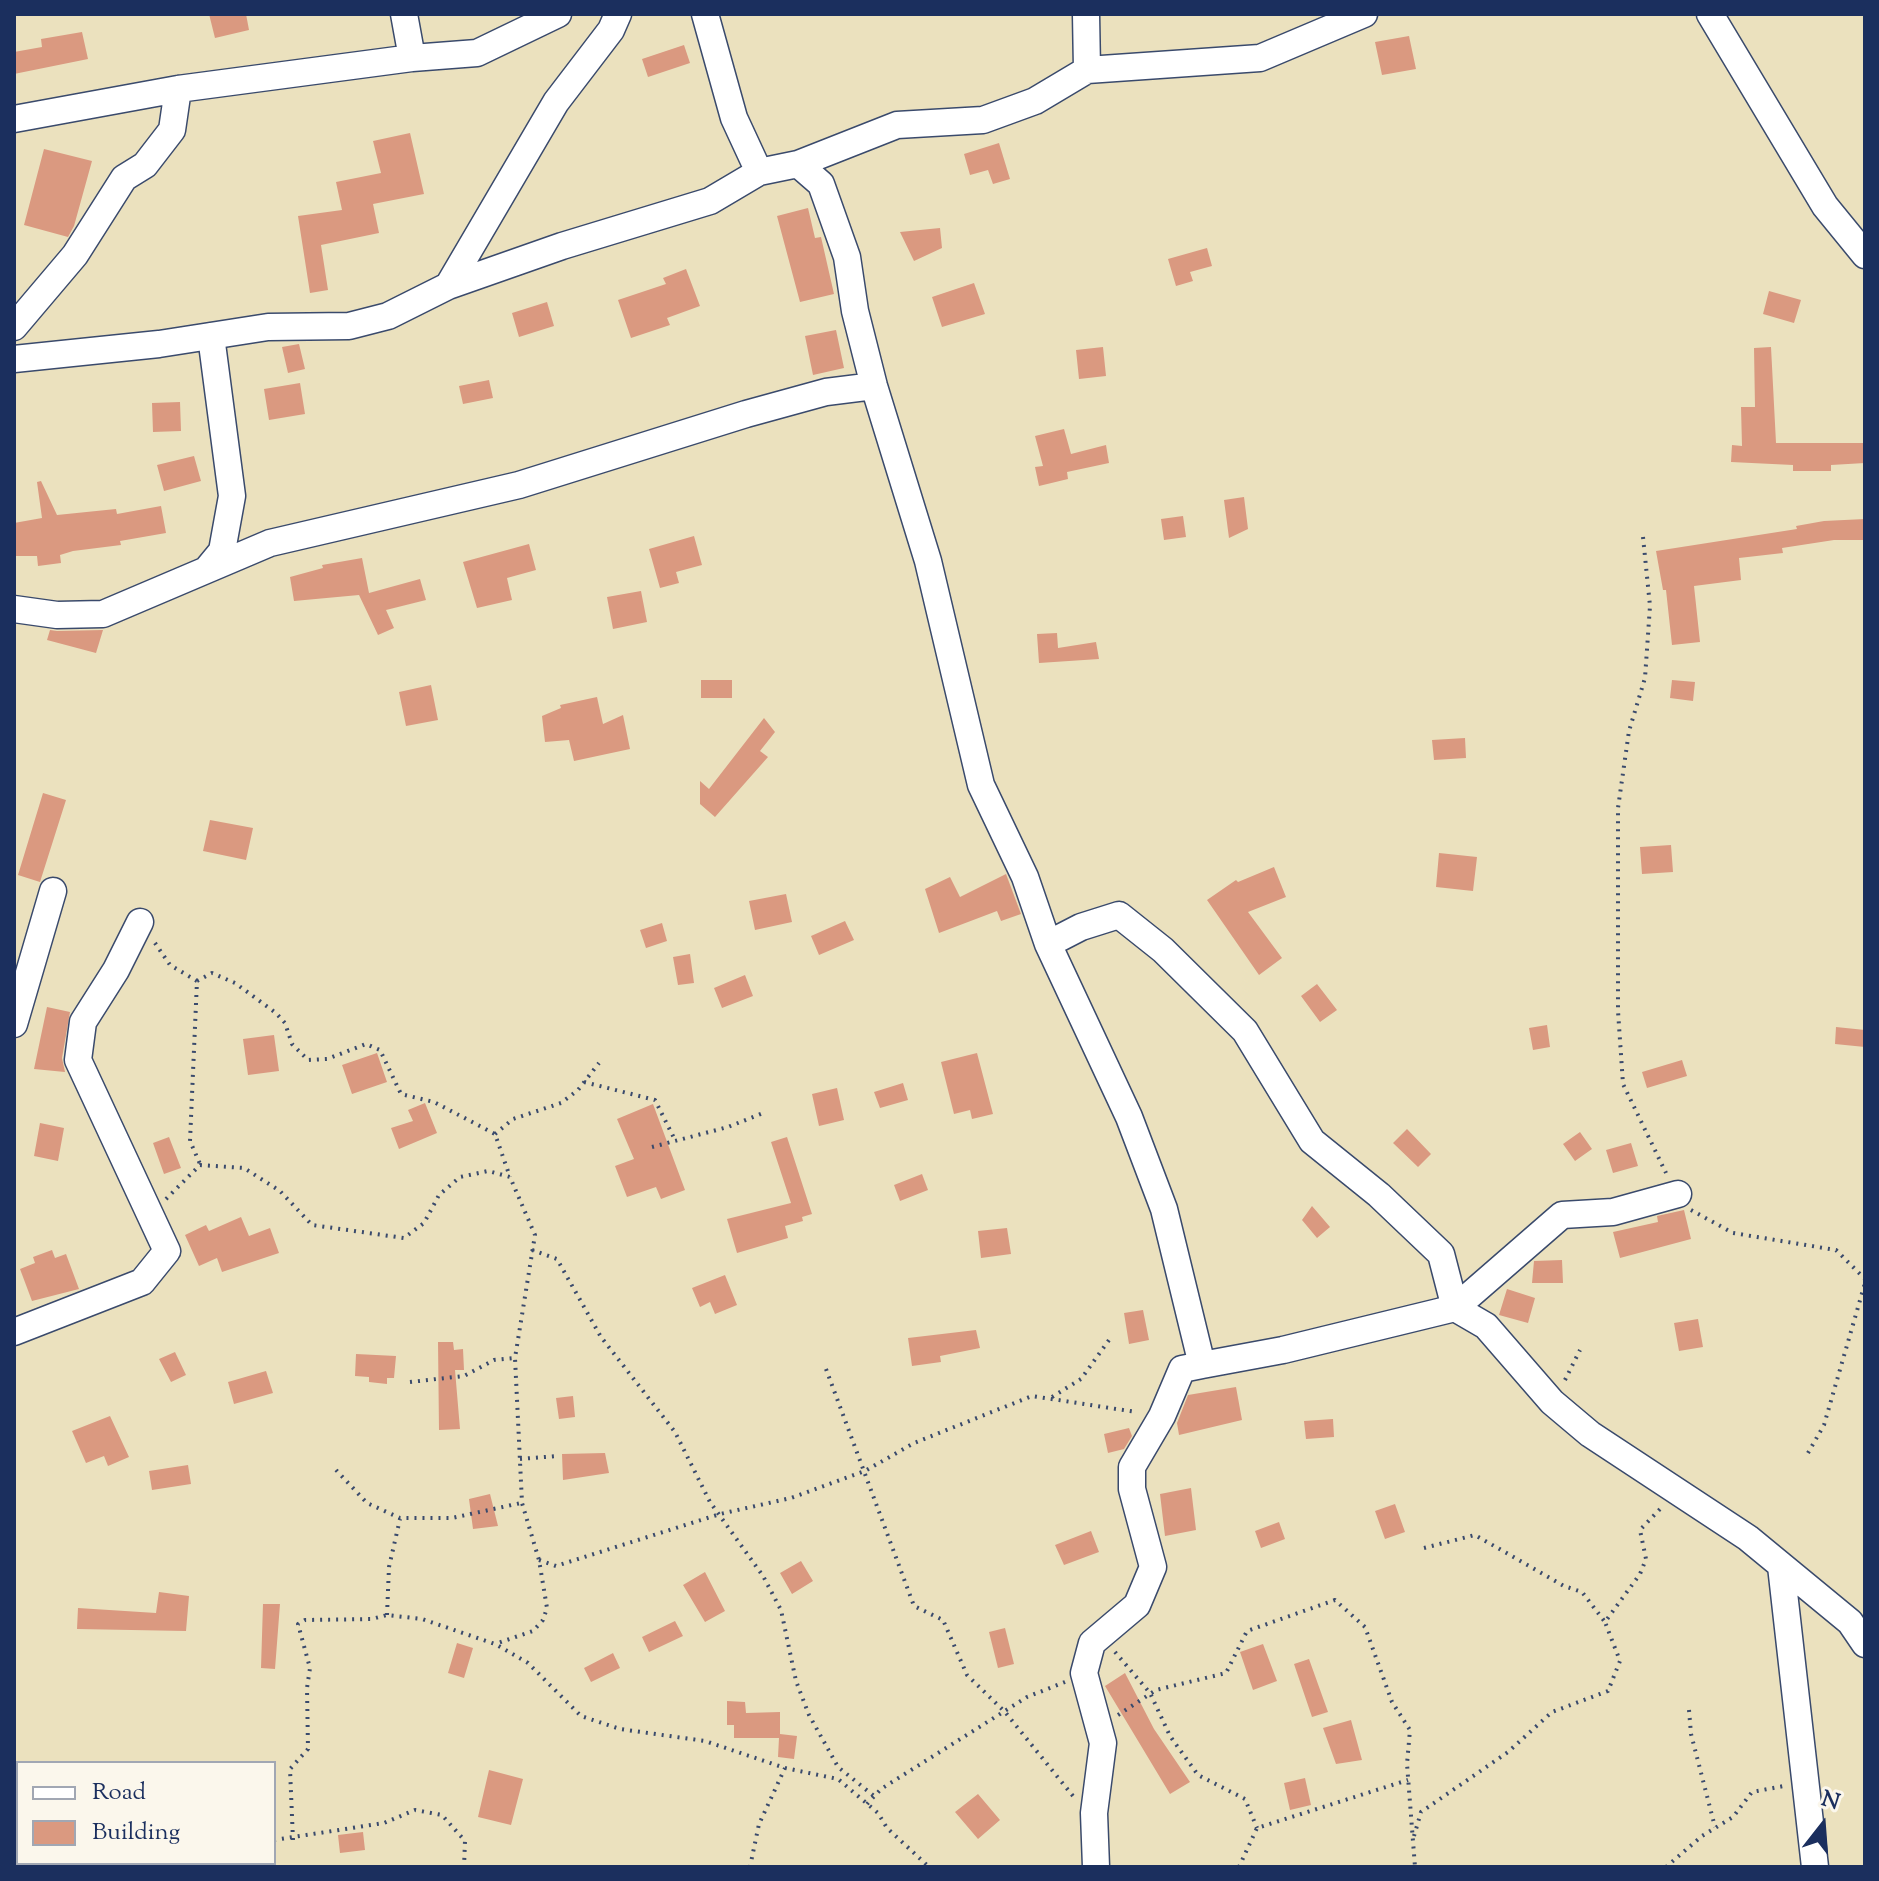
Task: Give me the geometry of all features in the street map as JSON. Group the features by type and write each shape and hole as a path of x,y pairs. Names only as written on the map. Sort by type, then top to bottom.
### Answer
{"street":[{"path":"404,14 412,58"},
{"path":"14,119 178,89 412,58 477,53 558,14"},
{"path":"448,286 556,102 611,30 618,14"},
{"path":"705,14 734,118 759,172"},
{"path":"1086,14 1087,70"},
{"path":"14,359 268,327 349,326 388,316 448,286 562,246 710,201 759,172 798,164 897,125 983,120 1035,101 1087,70 1260,58 1364,14"},
{"path":"1710,14 1825,206 1865,255"},
{"path":"14,327 75,255 124,178 145,165 172,130 178,89"},
{"path":"798,164 821,184 847,257 855,311 874,386 928,561 981,785 1025,877 1048,944 1129,1117 1164,1209 1202,1365"},
{"path":"208,568 222,551 232,496 211,336"},
{"path":"14,609 57,615 103,614 270,543 519,485 746,414 826,392 874,386"},
{"path":"14,1024 53,891"},
{"path":"1048,944 1081,927 1119,915 1163,950 1245,1031 1312,1141 1379,1195 1441,1254 1455,1308 1486,1326 1552,1402 1590,1434 1748,1538 1850,1622 1865,1644"},
{"path":"14,1332 142,1282 167,1251 78,1060 83,1022 116,970 140,922"},
{"path":"1096,1867 1095,1823 1103,1743 1084,1673 1092,1643 1137,1605 1153,1567 1132,1489 1132,1467 1162,1416 1182,1369 1283,1350 1455,1308 1562,1215 1613,1212 1678,1194"},
{"path":"1781,1566 1815,1867"}],"path":[{"path":"1643,537 1650,606 1645,678 1629,731 1618,808 1618,1011 1623,1084 1651,1147 1678,1194 1694,1213 1733,1233 1836,1250 1865,1281 1824,1425 1808,1453"},
{"path":"140,922 170,965 197,981"},
{"path":"197,981 212,973 235,983 276,1013 285,1023 292,1044 308,1060 327,1059 366,1044 380,1050 401,1094 434,1102 495,1134 535,1235 515,1358 522,1503 547,1595 543,1620 533,1631 495,1644"},
{"path":"197,981 190,1141 200,1165"},
{"path":"495,1134 513,1119 561,1103 599,1063"},
{"path":"584,1082 655,1100 675,1140"},
{"path":"652,1147 728,1127 763,1113"},
{"path":"148,1211 161,1204 200,1165 244,1168 280,1191 312,1225 404,1238 424,1223 439,1195 460,1177 488,1171 510,1177"},
{"path":"532,1250 557,1259 601,1337 675,1432 693,1472 781,1610 796,1681 809,1715 838,1767 874,1796"},
{"path":"1050,1399 1081,1379 1109,1340"},
{"path":"1552,1402 1580,1350"},
{"path":"410,1382 464,1376 494,1360 515,1358"},
{"path":"826,1369 914,1606 943,1620 967,1675 1005,1712 1095,1823"},
{"path":"539,1560 556,1566 720,1514 791,1498 865,1471 914,1443 1032,1396 1162,1416"},
{"path":"520,1459 557,1456"},
{"path":"336,1470 367,1503 400,1518 452,1518 522,1503"},
{"path":"1605,1622 1646,1559 1640,1530 1661,1511 1661,1493 1648,1471"},
{"path":"387,1615 389,1567 400,1518"},
{"path":"1413,1838 1421,1812 1508,1752 1552,1712 1608,1691 1620,1661 1605,1622 1582,1592 1564,1586 1475,1535 1424,1548"},
{"path":"1100,1726 1150,1693 1226,1673 1247,1631 1335,1600 1365,1627 1383,1669 1392,1702 1410,1730 1408,1780 1415,1867"},
{"path":"293,1840 290,1769 308,1749 307,1688 310,1668 298,1624 305,1620 372,1619 387,1615 422,1619 495,1644 528,1663 581,1716 620,1729 705,1741 785,1768 838,1779 929,1867"},
{"path":"1107,1631 1118,1658 1150,1693 1170,1736 1198,1775 1245,1799 1257,1828 1239,1867"},
{"path":"867,1804 874,1796 1027,1697 1084,1673"},
{"path":"1689,1710 1691,1734 1715,1827"},
{"path":"750,1867 759,1824 785,1768"},
{"path":"1257,1828 1408,1780"},
{"path":"1666,1867 1715,1827 1733,1817 1752,1792 1804,1785"},
{"path":"276,1840 293,1840 384,1823 415,1810 442,1815 465,1841 464,1867"}],"building":[{"path":"209,14 246,14 249,30 215,38"},
{"path":"82,32 88,59 14,74 14,52 42,47 41,39"},
{"path":"1409,36 1416,69 1382,75 1375,42"},
{"path":"684,45 690,63 648,77 642,59"},
{"path":"410,133 424,194 373,204 379,233 321,245 328,290 310,293 298,216 342,210 336,182 381,173 373,141"},
{"path":"999,143 1010,179 993,184 988,170 970,175 964,154"},
{"path":"44,149 92,161 74,226 68,237 24,225"},
{"path":"808,208 815,238 821,237 834,294 800,302 777,216"},
{"path":"940,228 942,248 914,261 900,232"},
{"path":"1207,248 1212,266 1190,272 1193,281 1176,286 1168,259"},
{"path":"686,269 700,306 667,318 670,325 631,338 618,300 666,284 663,278"},
{"path":"974,283 985,314 942,327 932,297"},
{"path":"1769,291 1801,300 1794,323 1763,314"},
{"path":"547,302 554,326 519,337 512,313"},
{"path":"836,330 844,368 813,375 805,336"},
{"path":"299,344 305,369 288,373 282,347"},
{"path":"1103,347 1106,376 1079,379 1076,350"},
{"path":"1771,347 1776,443 1865,443 1865,463 1831,465 1831,471 1793,471 1793,465 1731,462 1732,445 1742,446 1741,407 1755,407 1754,348"},
{"path":"489,380 493,398 463,404 459,386"},
{"path":"300,383 305,414 269,420 264,389"},
{"path":"180,402 181,431 153,432 152,403"},
{"path":"1064,429 1071,454 1106,445 1109,463 1067,472 1068,479 1039,486 1035,467 1043,466 1035,436"},
{"path":"194,456 201,481 164,491 157,465"},
{"path":"41,481 57,515 116,509 117,514 161,506 166,533 120,541 121,545 73,551 60,555 61,563 38,566 37,556 14,556 14,523 42,518 37,482"},
{"path":"1244,497 1248,529 1229,538 1224,500"},
{"path":"1183,516 1186,537 1164,540 1161,519"},
{"path":"1865,519 1865,540 1834,540 1782,548 1783,553 1739,558 1741,580 1694,586 1700,642 1672,645 1666,590 1663,590 1656,551 1797,529 1796,526 1824,521"},
{"path":"694,536 702,565 676,572 679,583 660,588 649,549"},
{"path":"529,544 536,570 507,578 512,600 477,608 463,562"},
{"path":"362,558 369,593 420,579 426,600 386,610 394,628 378,635 359,595 294,601 290,577 323,568 322,565"},
{"path":"641,591 647,622 613,629 607,597"},
{"path":"50,630 103,630 96,653 47,640"},
{"path":"1057,633 1058,648 1096,642 1099,659 1039,663 1037,634"},
{"path":"701,680 732,680 732,698 701,698"},
{"path":"1672,680 1695,682 1693,701 1670,698"},
{"path":"431,685 438,720 406,726 399,692"},
{"path":"597,697 603,724 623,715 630,749 574,761 569,740 545,742 542,716 561,708 560,705"},
{"path":"764,718 775,732 760,751 768,757 715,817 700,804 700,781 709,789"},
{"path":"1465,738 1466,758 1434,760 1432,740"},
{"path":"43,793 66,800 40,882 18,875"},
{"path":"210,820 253,828 246,860 203,851"},
{"path":"1671,845 1673,872 1642,874 1640,847"},
{"path":"1439,853 1477,857 1473,891 1436,887"},
{"path":"1274,867 1286,897 1248,912 1282,958 1259,975 1207,900 1236,880 1238,882"},
{"path":"1006,874 1021,914 1001,921 997,911 939,933 925,889 950,877 960,897"},
{"path":"786,894 792,922 755,930 749,901"},
{"path":"845,921 854,940 819,955 811,936"},
{"path":"662,923 667,941 646,948 640,930"},
{"path":"690,954 694,983 678,985 673,957"},
{"path":"745,975 753,996 722,1008 714,988"},
{"path":"1317,984 1337,1010 1320,1022 1301,996"},
{"path":"47,1007 70,1012 62,1058 65,1072 34,1069"},
{"path":"1547,1025 1550,1047 1533,1050 1529,1028"},
{"path":"1836,1027 1865,1030 1865,1047 1835,1044"},
{"path":"274,1035 279,1071 248,1075 243,1039"},
{"path":"377,1053 387,1082 352,1094 342,1065"},
{"path":"977,1053 993,1114 972,1119 970,1110 954,1114 941,1062"},
{"path":"1682,1060 1687,1076 1647,1088 1642,1072"},
{"path":"903,1083 908,1100 880,1108 874,1092"},
{"path":"837,1088 844,1120 819,1126 812,1094"},
{"path":"425,1103 437,1133 399,1149 391,1128 413,1121 408,1110"},
{"path":"653,1104 685,1190 661,1199 656,1187 627,1197 615,1166 634,1159 617,1119"},
{"path":"40,1123 64,1128 58,1161 34,1156"},
{"path":"1407,1129 1431,1154 1418,1167 1393,1143"},
{"path":"1580,1132 1592,1149 1575,1161 1563,1144"},
{"path":"169,1137 181,1168 164,1174 153,1143"},
{"path":"787,1137 812,1214 802,1217 803,1221 785,1226 788,1238 737,1253 727,1219 791,1203 771,1142"},
{"path":"1631,1143 1638,1166 1613,1173 1606,1150"},
{"path":"922,1174 928,1190 900,1201 894,1185"},
{"path":"1312,1206 1330,1227 1317,1238 1302,1220"},
{"path":"1684,1210 1691,1239 1620,1258 1613,1232 1658,1222 1657,1216"},
{"path":"241,1217 249,1236 270,1228 279,1253 222,1272 217,1258 199,1266 185,1235 206,1225 209,1231"},
{"path":"1007,1228 1011,1254 981,1258 978,1231"},
{"path":"52,1250 55,1258 66,1254 79,1289 32,1301 20,1269 35,1263 33,1257"},
{"path":"1562,1260 1563,1283 1532,1283 1534,1261"},
{"path":"725,1275 737,1305 715,1314 710,1302 700,1307 692,1288"},
{"path":"1507,1289 1535,1298 1528,1323 1499,1315"},
{"path":"1143,1310 1149,1340 1129,1344 1124,1313"},
{"path":"1698,1319 1703,1347 1679,1351 1674,1323"},
{"path":"976,1330 980,1348 940,1356 941,1362 912,1366 908,1338"},
{"path":"438,1342 453,1342 454,1350 463,1349 464,1370 455,1370 460,1429 439,1430"},
{"path":"175,1352 186,1375 171,1382 159,1359"},
{"path":"356,1354 396,1356 394,1378 387,1378 387,1384 369,1382 369,1377 355,1376"},
{"path":"266,1371 273,1393 234,1404 228,1382"},
{"path":"1236,1387 1242,1420 1179,1435 1177,1423 1188,1395"},
{"path":"573,1396 575,1417 559,1419 556,1398"},
{"path":"110,1416 129,1457 108,1466 104,1456 86,1463 72,1431"},
{"path":"1333,1419 1334,1437 1306,1439 1304,1421"},
{"path":"1129,1428 1132,1436 1124,1449 1108,1453 1104,1434"},
{"path":"605,1453 609,1473 563,1480 562,1454"},
{"path":"188,1465 191,1484 152,1490 149,1471"},
{"path":"1191,1488 1196,1530 1165,1536 1160,1494"},
{"path":"490,1494 498,1526 473,1529 469,1499"},
{"path":"1395,1504 1405,1532 1385,1539 1375,1511"},
{"path":"1279,1522 1285,1539 1261,1548 1255,1531"},
{"path":"1091,1531 1099,1552 1064,1565 1055,1545"},
{"path":"801,1561 813,1581 792,1594 780,1573"},
{"path":"705,1572 725,1611 705,1622 683,1585"},
{"path":"159,1592 189,1596 186,1631 77,1629 78,1608 156,1613"},
{"path":"263,1604 280,1604 275,1669 261,1668"},
{"path":"675,1621 683,1636 649,1652 642,1637"},
{"path":"1005,1628 1014,1664 998,1668 989,1632"},
{"path":"457,1643 473,1648 464,1678 448,1673"},
{"path":"1263,1644 1277,1681 1253,1690 1240,1652"},
{"path":"613,1653 620,1668 591,1682 584,1668"},
{"path":"1309,1659 1328,1712 1312,1717 1294,1664"},
{"path":"1125,1673 1154,1729 1190,1782 1170,1794 1105,1686"},
{"path":"727,1701 745,1702 746,1713 780,1712 780,1734 797,1736 794,1759 778,1757 779,1738 734,1738 734,1725 727,1725"},
{"path":"1351,1720 1362,1760 1336,1764 1323,1728"},
{"path":"489,1770 523,1779 511,1825 478,1817"},
{"path":"1305,1778 1311,1805 1290,1810 1284,1783"},
{"path":"978,1794 1000,1820 978,1839 955,1812"},
{"path":"363,1832 365,1850 340,1853 338,1835"}]}
